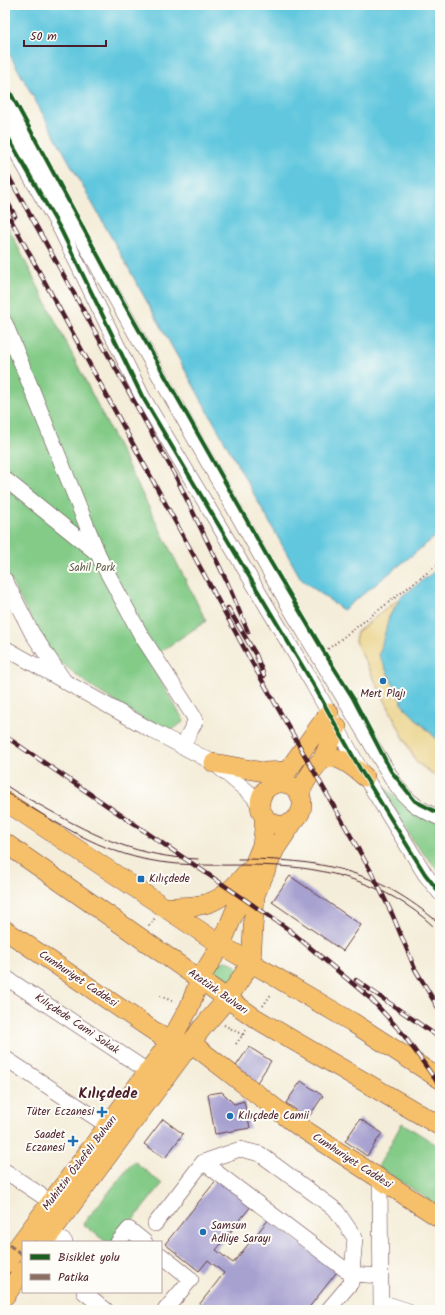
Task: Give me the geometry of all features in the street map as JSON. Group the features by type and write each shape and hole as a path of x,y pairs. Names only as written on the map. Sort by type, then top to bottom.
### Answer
{"main road":[{"path":"322,760 333,720"},
{"path":"165,906 205,905 220,899 238,884 252,865 262,845 264,830 261,796 265,790 283,777 333,720"},
{"path":"251,963 255,895 275,849 301,808 299,794 313,768 322,760 331,757 341,759 350,764 365,777"},
{"path":"214,763 283,777 299,794"},
{"path":"5,801 222,945 352,1022 440,1079"},
{"path":"262,811 268,820 279,824 291,822 296,818"},
{"name":"Atatürk Bulvarı","path":"5,843 255,1018 439,1126"},
{"name":"Muhittin Özkefeli Bulvarı","path":"22,1241 170,1042 189,1008 200,979 222,945 252,865"},
{"name":"Cumhuriyet Caddesi","path":"5,930 170,1042"},
{"name":"Muhittin Özkefeli Bulvarı","path":"54,1239 191,1043 228,998 251,963"},
{"name":"Cumhuriyet Caddesi","path":"191,1043 297,1125 440,1218"},
{"name":"Muhittin Özkefeli Bulvarı","path":"13,1254 22,1242"},
{"path":"5,1296 22,1272"}],"street":[{"path":"5,102 296,618 394,782 405,797 415,807 440,818"},
{"path":"5,132 61,230 142,396 365,777 425,874 440,893"},
{"path":"5,323 98,554 142,635 196,720 182,747"},
{"path":"5,479 98,554"},
{"path":"5,580 32,633 66,683"},
{"path":"5,639 19,655"},
{"path":"5,648 182,747 214,763 253,796 262,811"},
{"name":"Kılıçdede Cami Sokak","path":"5,977 149,1072"},
{"path":"5,1058 108,1126"},
{"path":"155,1224 203,1162 240,1149 260,1154 336,1210 355,1238 351,1283 328,1310"},
{"path":"203,1162 352,1274 381,1276"},
{"path":"5,1170 51,1202"},
{"path":"380,1180 381,1306 406,1310"},
{"path":"119,1241 129,1229 144,1241"},
{"path":"162,1256 191,1278 165,1310"},
{"path":"85,1293 106,1310"}],"path":[{"path":"324,652 440,563"},
{"path":"140,938 165,906"}],"green space":[{"name":"Sahil Park","path":"5,221 206,621 148,660 184,721 167,734 93,688 54,657 24,607 5,569"},
{"path":"379,783 402,802 440,820 440,872 414,843"},
{"path":"226,961 237,966 241,978 218,990 211,972 221,962"},
{"path":"402,1123 440,1147 440,1207 378,1167"},
{"path":"134,1161 162,1184 116,1241 105,1241 83,1224"}],"sand":[{"name":"Mert Plajı","path":"401,597 389,617 404,707 440,742 440,779 416,762 355,641 357,632"}],"water":[{"path":"5,5 440,5 440,533 343,610 301,579 5,46"},
{"path":"440,567 440,742 404,707 379,655 389,617 401,597"}],"building":[{"path":"290,876 361,925 343,951 272,902"},
{"path":"249,1047 271,1061 256,1084 234,1069"},
{"path":"301,1081 323,1096 308,1118 286,1103"},
{"name":"Kılıçdede Camii","path":"222,1092 234,1104 244,1101 250,1128 215,1134 208,1094"},
{"path":"163,1119 183,1134 165,1158 144,1144"},
{"path":"360,1119 382,1133 367,1156 345,1141"},
{"name":"Samsun Adliye Sarayı","path":"218,1178 252,1205 216,1250 233,1263 269,1219 337,1272 307,1310 195,1310 224,1273 208,1260 199,1271 165,1244"}],"tram line":[{"path":"5,785 84,829 120,844 157,854 198,859"},
{"path":"5,792 55,822 89,840 107,848 143,859 194,865 279,866 301,868 345,877 366,884 406,904 440,933"},
{"path":"238,859 296,861 346,871 370,879 393,891 416,905 440,924"}],"railway":[{"path":"5,170 174,473 227,582 248,632"},
{"path":"5,197 15,216"},
{"path":"5,209 255,668 373,875 393,916 415,969 440,1011"},
{"path":"228,608 256,655 264,676"},
{"path":"5,736 288,929 371,999 403,1034 440,1086"},
{"path":"356,980 440,1038"}],"marked path":[{"path":"9,1245 22,1254"}],"cycle path":[{"path":"5,83 122,300 267,556 353,698 391,771 415,801 440,814"},
{"path":"5,132 61,230 142,396 313,684 360,769 425,874 440,893"}],"place":[{"name":"Mert Plajı","path":"383,681"},
{"name":"Kılıçdede","path":"141,879"},
{"name":"Tüter Eczanesi","path":"102,1112"},
{"name":"Kılıçdede Camii","path":"230,1116"},
{"name":"Saadet Eczanesi","path":"73,1141"},
{"name":"Samsun Adliye Sarayı","path":"203,1232"}],"district":[{"name":"Kılıçdede","path":"108,1094"}]}
